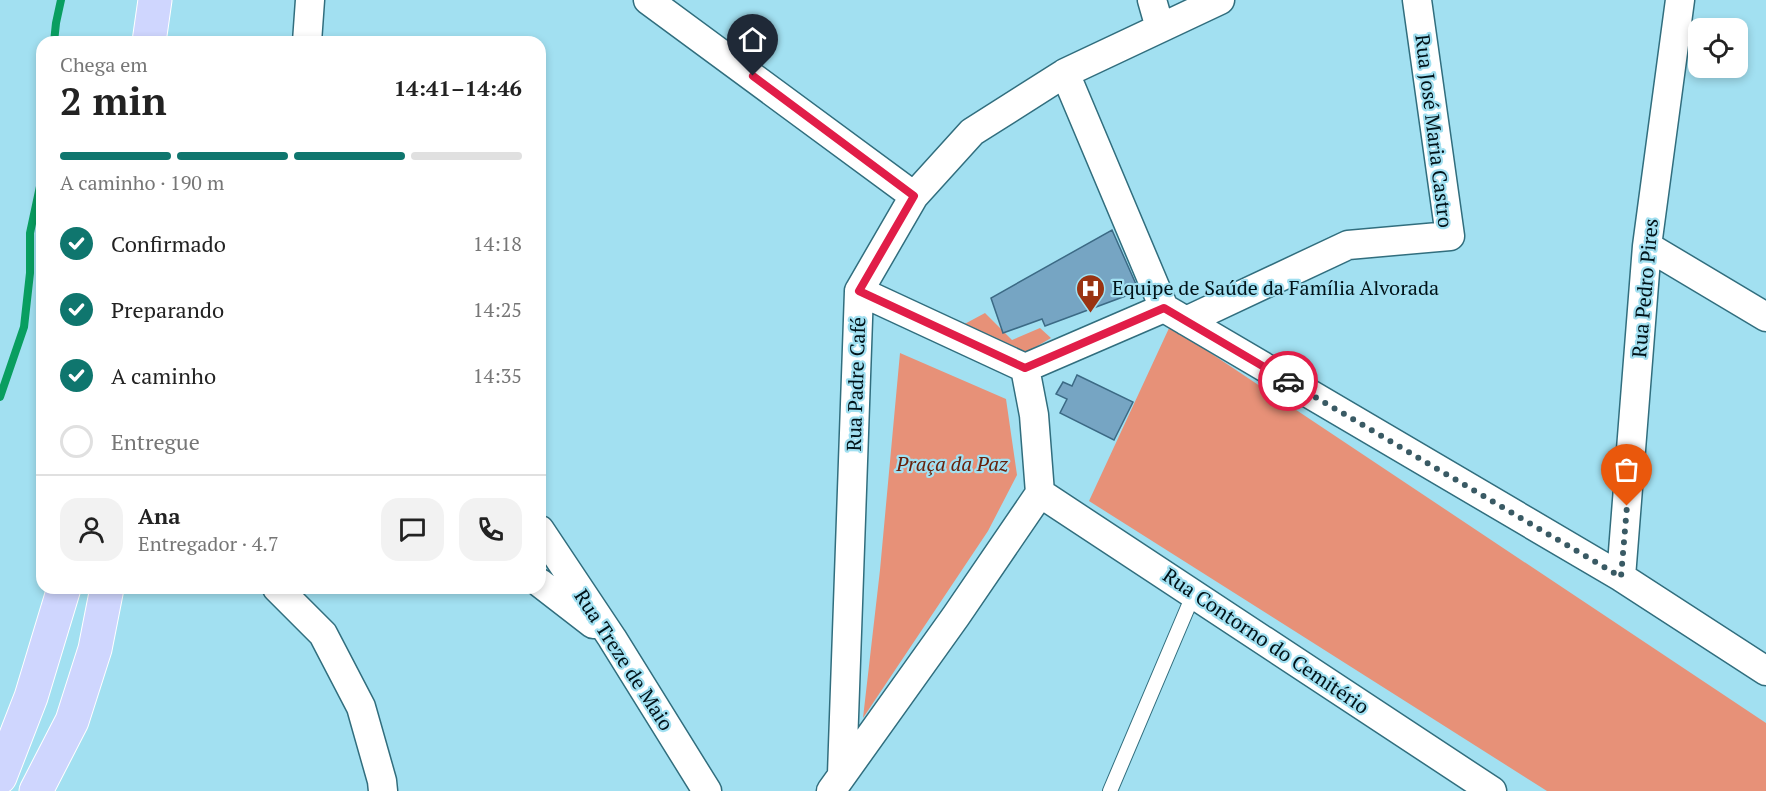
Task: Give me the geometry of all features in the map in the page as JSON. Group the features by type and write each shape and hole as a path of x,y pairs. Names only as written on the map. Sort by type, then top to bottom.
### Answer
{"main road":[{"path":"150,36 155,0"},
{"path":"0,777 30,697 62,594"},
{"path":"36,791 72,721 94,649 106,594"}],"street":[{"path":"307,36 310,0"},
{"path":"648,0 914,196"},
{"path":"1152,0 1160,28"},
{"name":"Rua Padre Café","path":"837,782 859,291 914,196 972,132 1065,73 1220,0"},
{"name":"Rua José Maria Castro","path":"1175,314 1348,246 1450,236 1417,0"},
{"name":"Rua Pedro Pires","path":"1621,577 1647,246 1680,0"},
{"path":"1065,73 1175,314 1621,577 1766,670"},
{"path":"1647,246 1766,317"},
{"path":"859,291 1025,368 1175,314"},
{"path":"837,782 956,616 1040,493 1034,415 1025,368"},
{"name":"Rua Contorno do Cemitério","path":"1040,493 1492,791"},
{"name":"Rua Treze de Maio","path":"546,539 612,638 707,791"},
{"path":"546,588 612,638"},
{"path":"283,594 323,634 361,707 383,791"}],"lane":[{"path":"1110,791 1194,593"}],"green space":[{"path":"985,313 1012,340 1040,328 1051,338 1022,355 959,327"},
{"path":"1170,326 1766,723 1766,791 1547,791 1089,501"},
{"name":"Praça da Paz","path":"900,353 1006,399 1017,475 988,531 863,718 880,570"}],"building":[{"path":"1112,230 1139,291 1045,326 1042,319 1003,333 991,298"},
{"path":"1077,375 1133,402 1114,440 1060,413 1067,399 1056,394 1063,382 1072,386"}],"waterway":[{"path":"55,36 61,0"},
{"path":"0,397 24,327 30,273 30,233 36,205"}],"way so far":[{"path":"1288,381 1621,577 1627,506"}],"place":[{"name":"Equipe de Saúde da Família Alvorada","path":"1091,314"}],"route":[{"path":"753,76 914,196 859,291 1025,368 1164,308 1288,381"}]}
